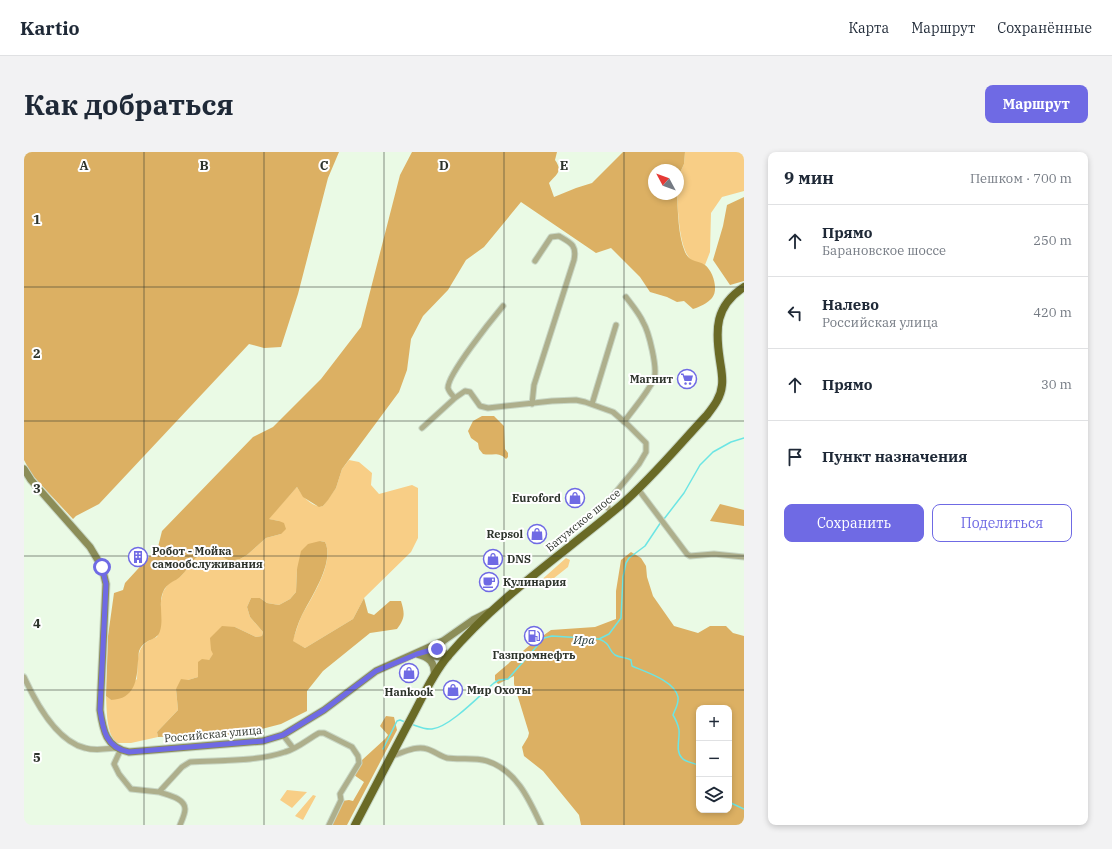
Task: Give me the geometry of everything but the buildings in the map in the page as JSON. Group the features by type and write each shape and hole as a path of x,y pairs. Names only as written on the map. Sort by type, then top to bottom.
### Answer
{"highway":[{"name":"Батумское шоссе","path":"355,825 434,676 447,658 496,607 547,563 610,514 638,489 707,415 716,403 722,385 717,335 718,322 721,311 727,302 735,293 744,287"}],"main road":[{"path":"24,469 31,480 90,547 104,572 106,584 100,710 106,737 118,749"},
{"name":"Российская улица","path":"118,749 129,752 263,741 283,735 324,710 376,671 443,642 473,620 496,607"},
{"path":"417,654 447,658"},
{"path":"417,654 427,658 432,663 435,671 434,676"}],"street":[{"path":"532,404 534,385 576,251 573,245 559,236 551,237 536,261"},
{"path":"624,422 649,386 654,377 655,371 655,364 646,328 626,297"},
{"path":"455,398 448,387 451,379 489,322 503,306"},
{"path":"592,404 616,325"},
{"path":"422,428 455,398 465,391 468,391 480,406 488,408 576,400 592,404 612,412 646,443 646,452 617,492 606,504 610,514"},
{"path":"638,489 690,556 714,554 744,557"},
{"name":"Российская улица","path":"24,677 34,698 53,725 77,746 94,750 118,749"},
{"path":"159,792 182,767 190,762 260,758 286,752 314,736 324,733 352,747 358,756 359,763 340,794 342,798 328,825"},
{"path":"283,735 293,748"},
{"path":"392,756 414,748 422,748 448,758 486,761 501,767 521,786 540,825"},
{"path":"118,749 114,764 119,774 131,789 159,792 182,802 185,808 180,825"}],"shaded area":[{"path":"24,152 339,152 328,178 298,294 281,347 264,348 249,344 99,504 73,519 32,475 24,460"},
{"path":"412,152 557,152 555,160 559,170 557,175 549,183 554,197 592,183 623,152 685,152 684,164 648,164 648,200 677,200 680,231 685,252 689,258 702,263 708,268 713,276 715,286 714,295 708,302 693,309 684,301 677,302 667,297 650,292 640,277 611,248 596,253 521,202 484,247 466,260 448,290 423,316 411,339 407,370 399,392 342,469 336,488 328,500 323,506 319,507 303,497 297,487 269,519 284,523 286,529 281,534 266,538 247,555 240,559 230,561 220,556 212,546 197,557 181,576 169,584 163,592 161,601 160,631 159,634 142,645 139,650 137,675 130,692 119,699 111,700 106,696 108,636 114,593 123,590 125,583 158,547 162,531 253,437 273,427 321,379 361,327 400,175"},
{"path":"685,152 744,152 744,191 722,197 711,213 710,252 705,265 694,262 688,256 682,241 677,200 684,200"},
{"path":"744,197 744,281 730,285 713,260 723,226 727,205"},
{"path":"482,416 494,416 504,426 505,449 508,453 508,457 506,459 498,454 483,454 479,449 478,443 471,438 468,431 473,421"},
{"path":"349,460 359,462 372,473 371,485 379,494 412,485 418,488 418,538 411,552 364,598 353,619 305,648 292,641 301,618 325,569 327,550 325,542 320,541 297,569 296,592 290,599 279,605 267,603 260,598 251,598 247,607 250,617 263,632 262,636 256,637 235,627 209,660 198,669 198,677 188,680 176,689 178,710 157,732 158,737 131,743 116,743 110,733 106,696 111,700 137,679 139,653 144,644 157,637 161,624 161,601 163,592 168,584 181,576 195,559 212,546 220,556 230,561 240,559 247,555 266,538 281,534 279,521 268,519 297,487 304,497 311,503 323,506 336,488 342,469"},
{"path":"720,504 744,510 744,526 710,521"},
{"path":"320,541 325,542 327,559 321,579 301,618 293,641 305,648 353,619 364,598 368,613 374,615 390,601 401,601 404,616 397,629 370,633 323,671 307,691 307,711 281,724 242,734 158,737 157,732 178,710 176,689 181,679 188,680 198,677 198,662 202,659 209,660 213,654 211,650 210,638 222,626 235,627 256,637 262,636 263,632 250,617 247,607 251,598 260,598 267,603 279,605 290,599 296,592 297,569 301,551 308,544"},
{"path":"631,552 641,558 646,566 647,577 653,596 674,626 698,633 710,626 726,626 733,633 744,636 744,825 581,825 579,815 543,771 524,756 522,747 529,733 514,684 514,676 498,684 495,680 495,675 530,645 551,630 595,627 616,619 616,591 621,560"},
{"path":"566,558 570,560 568,567 544,586 537,586 538,583"},
{"path":"386,716 394,717 397,730 347,825 330,825 342,801 353,801 364,782 354,775 362,760 388,735 380,726"},
{"path":"287,790 307,792 292,808 280,800"},
{"path":"313,795 316,796 303,820 295,816"}],"waterway":[{"name":"Ира","path":"664,519 684,493 700,465 713,452 731,442 744,438"},
{"name":"Ира","path":"411,724 421,728 432,729 447,723 456,717 494,683 499,680 508,679 544,638 552,636 599,639 609,634 621,618 623,577 626,563 629,558 645,546 661,522"},
{"path":"599,639 606,643 615,655 631,660 632,666 652,674 672,686 676,691 678,702 673,715 679,730 679,752 684,760 696,764"},
{"name":"Ира","path":"383,749 397,721 400,720 405,722"},
{"path":"732,803 744,809"}],"place":[{"name":"Магнит","path":"687,379"},
{"name":"Euroford","path":"575,498"},
{"name":"Repsol","path":"537,534"},
{"name":"Робот - Мойка самообслуживания","path":"138,557"},
{"name":"DNS","path":"493,559"},
{"name":"Кулинария","path":"489,582"},
{"name":"Газпромнефть","path":"534,636"},
{"name":"Hankook","path":"409,673"},
{"name":"Мир Охоты","path":"453,690"}],"route":[{"path":"102,567 106,578 106,584 100,681 100,710 106,737 116,748 120,750 129,752 263,741 283,735 324,710 376,671 417,654 437,649"}]}
